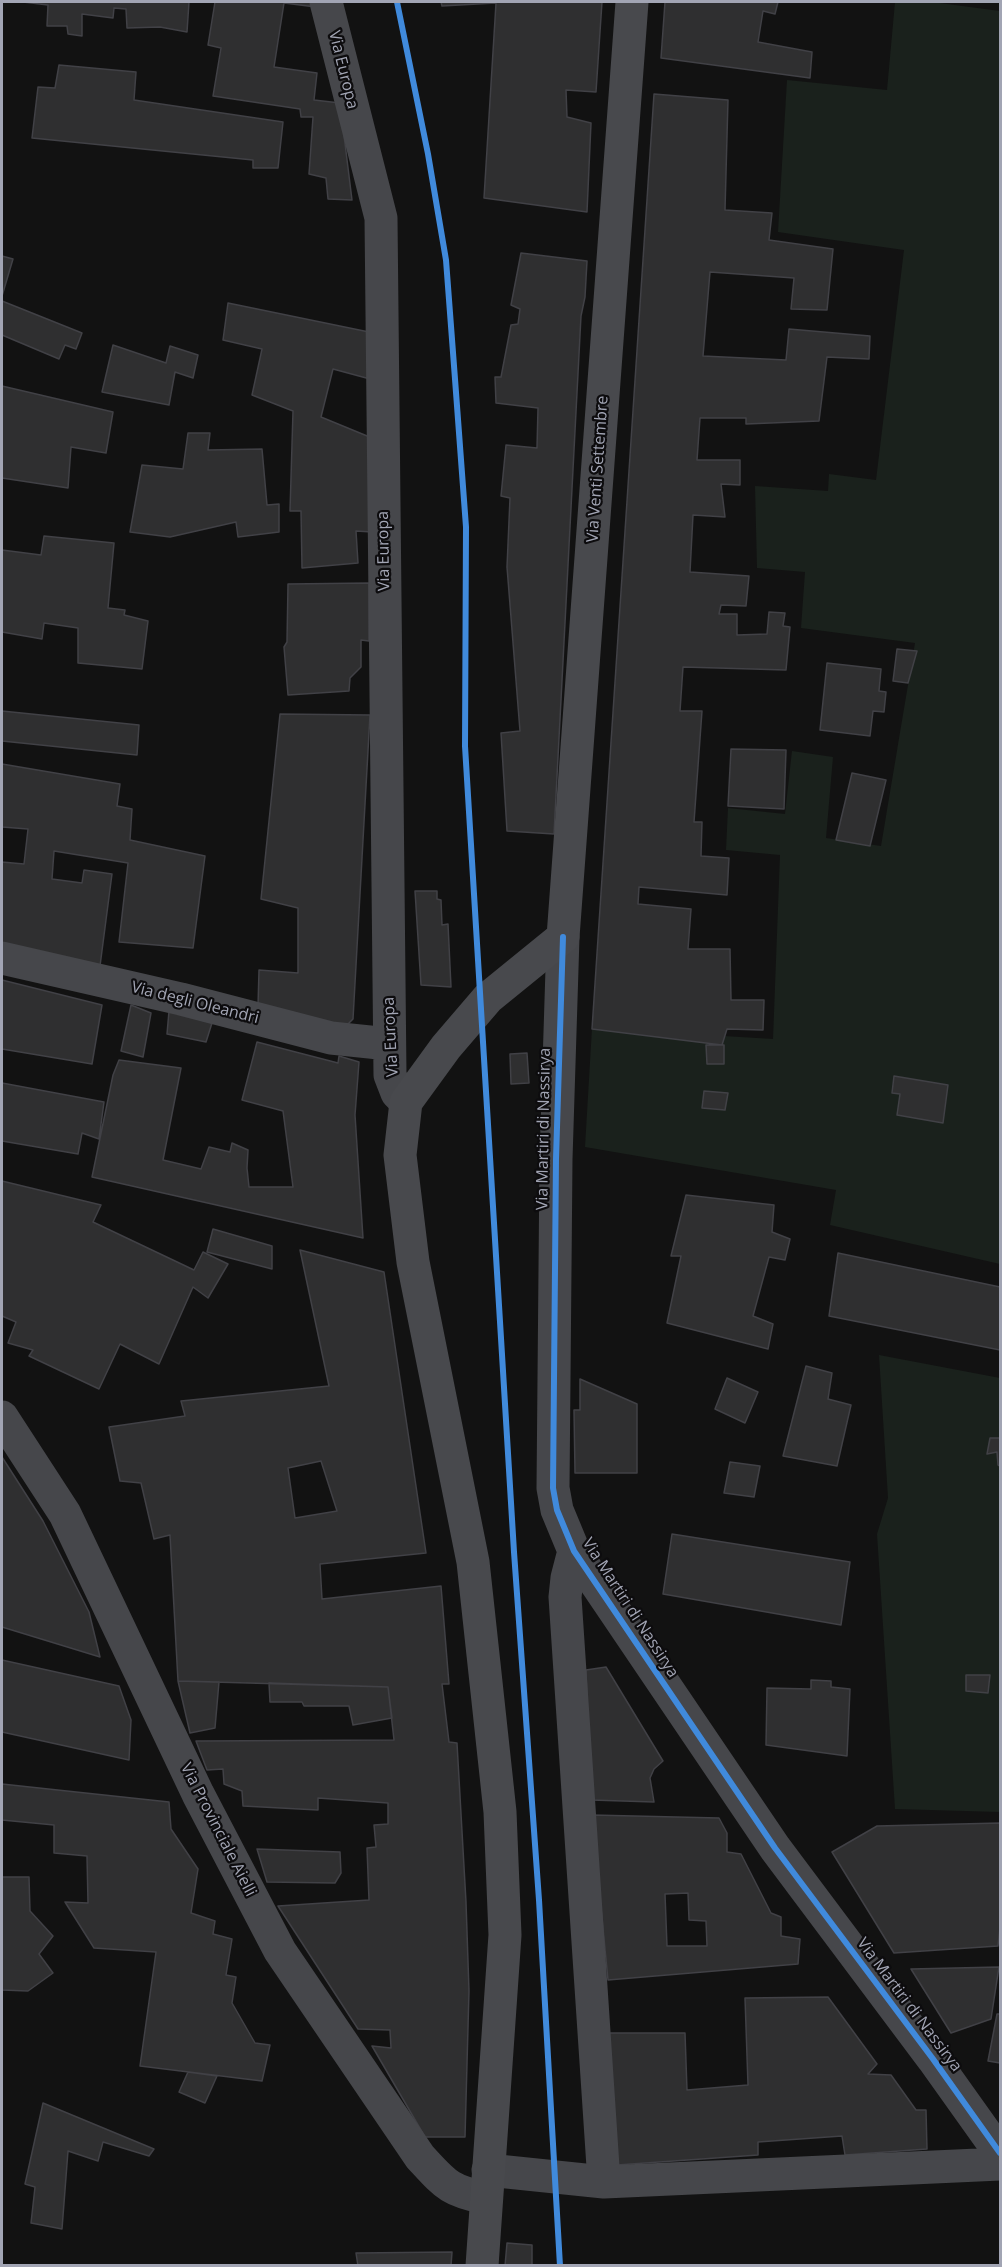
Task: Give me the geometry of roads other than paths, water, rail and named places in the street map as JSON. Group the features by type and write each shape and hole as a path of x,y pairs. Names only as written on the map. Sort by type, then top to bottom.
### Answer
{"main road":[{"name":"Via Venti Settembre","path":"563,937 632,2"},
{"path":"482,2265 505,1935 500,1812 473,1563 413,1262 400,1155 406,1102 446,1047 488,998 563,937"}],"street":[{"name":"Via Europa","path":"326,2 381,218 389,1044 390,1075 397,1093 406,1102"},
{"name":"Via Martiri di Nassirya","path":"563,937 556,1159 553,1488 557,1510 574,1551 775,1848 933,2059 1000,2153"},
{"name":"Via degli Oleandri","path":"2,958 181,999 331,1038 389,1044"},
{"name":"Via Provinciale Aielli","path":"2,1417 65,1514 198,1794 280,1951 420,2157 443,2182 461,2193 487,2184 1000,2164"},
{"path":"574,1551 565,1597 604,2181"}]}
